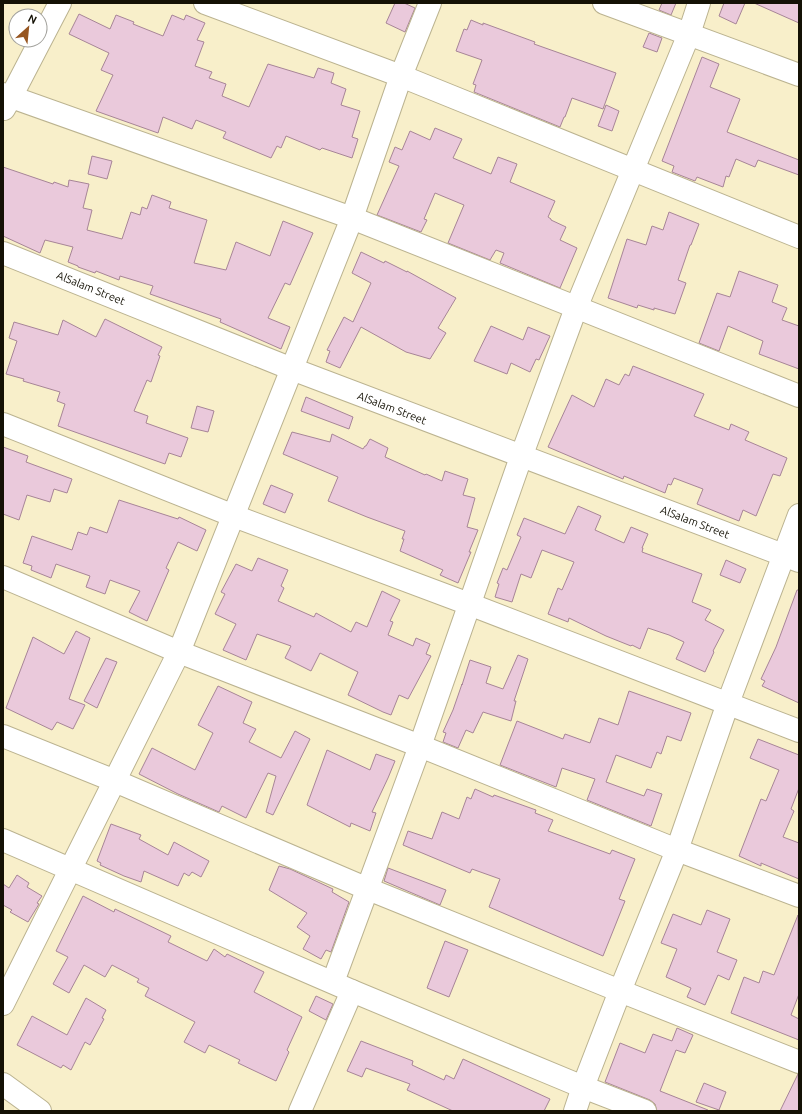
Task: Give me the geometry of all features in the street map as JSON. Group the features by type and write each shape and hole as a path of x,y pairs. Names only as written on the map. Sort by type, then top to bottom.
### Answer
{"street":[{"path":"60,3 6,100 352,218 799,396"},
{"path":"205,3 401,76 799,237"},
{"path":"3,1004 179,652 352,218 401,76 430,3"},
{"path":"604,3 799,74"},
{"path":"333,982 420,746 521,457 576,308 689,34 699,3"},
{"name":"AlSalam Street","path":"3,253 292,369 791,558"},
{"path":"3,424 234,516 470,604 799,731"},
{"path":"575,1111 582,1087 677,850 728,703 791,558 799,515"},
{"path":"3,577 179,652 420,746 677,850 799,896"},
{"path":"3,736 115,781 368,889 799,1062"},
{"path":"3,840 352,991 582,1087 645,1111"},
{"path":"300,1111 352,991"},
{"path":"3,1084 40,1111"}],"building":[{"path":"395,3 404,3 415,8 405,32 386,23"},
{"path":"662,3 676,3 671,15 659,10"},
{"path":"724,3 745,3 736,24 719,16"},
{"path":"754,3 799,3 799,23"},
{"path":"79,14 110,29 116,15 134,22 133,24 163,36 172,15 184,20 186,15 205,23 197,40 204,42 195,66 212,72 209,78 226,84 222,96 249,107 268,64 314,78 318,68 334,73 331,83 346,89 341,105 360,111 352,137 358,139 352,158 322,148 320,150 286,136 281,148 277,146 271,158 223,138 226,132 196,120 192,129 163,117 158,133 96,111 113,75 101,70 109,53 69,34"},
{"path":"471,20 535,42 534,44 616,73 603,109 572,98 560,127 474,92 476,85 473,84 482,60 456,51 464,29 467,30"},
{"path":"649,33 662,38 657,52 643,47"},
{"path":"702,57 719,64 710,87 740,99 727,132 799,160 799,175 758,160 755,167 736,159 729,177 726,176 723,187 697,177 695,181 672,172 674,166 662,161"},
{"path":"606,105 619,111 612,131 598,126"},
{"path":"435,128 462,139 453,158 491,174 498,157 517,164 510,182 555,201 548,217 566,227 560,240 577,248 560,288 500,263 504,253 496,250 490,260 448,243 464,205 435,193 424,219 427,220 421,232 377,215 399,166 389,162 395,147 402,150 410,131 430,140"},
{"path":"92,156 112,161 107,179 88,174"},
{"path":"3,167 53,184 54,182 68,187 69,180 89,184 83,208 92,210 87,230 122,239 131,212 140,215 142,207 147,209 152,195 171,202 169,208 207,220 194,263 226,270 236,242 270,256 283,221 313,233 290,285 285,283 268,318 290,327 281,349 220,322 221,319 150,294 153,286 120,276 119,280 96,271 95,273 78,267 68,262 73,247 45,240 40,253 3,236"},
{"path":"669,212 699,224 678,280 686,283 675,314 638,305 637,308 608,298 627,239 646,245 652,226 663,230"},
{"path":"361,252 384,263 385,261 407,271 456,298 438,328 446,333 430,359 406,352 361,327 340,368 326,362 330,351 327,350 344,317 353,322 371,283 352,273"},
{"path":"739,271 778,285 772,302 787,308 782,320 799,326 799,369 759,354 763,341 728,326 719,351 699,343 717,293 730,297"},
{"path":"105,319 162,347 158,355 160,356 151,382 147,380 134,411 148,416 146,423 188,438 181,457 169,453 165,464 58,426 65,404 57,401 60,392 23,381 24,379 6,374 17,341 9,338 14,322 58,335 63,320 96,337"},
{"path":"491,326 523,340 528,327 550,336 539,360 536,359 530,372 511,363 507,374 474,361"},
{"path":"633,366 704,394 694,416 729,430 731,424 749,432 745,440 787,458 780,476 773,474 756,516 743,510 739,521 697,504 703,489 674,478 671,485 668,484 665,493 624,476 623,479 548,447 572,395 594,407 606,379 619,385 625,374 629,376"},
{"path":"306,397 353,417 349,429 301,411"},
{"path":"197,406 214,411 208,432 191,428"},
{"path":"292,432 330,442 332,434 363,449 370,439 388,448 385,457 425,475 426,474 442,481 445,471 468,479 463,495 475,498 467,527 478,530 469,552 471,552 458,583 440,575 443,570 400,551 405,531 328,501 338,477 283,454"},
{"path":"3,447 28,456 26,462 72,479 67,493 54,489 50,502 27,495 19,520 3,514"},
{"path":"271,485 293,494 285,513 263,504"},
{"path":"119,500 178,519 179,517 206,530 197,551 178,542 166,568 169,570 147,621 129,612 140,591 110,580 105,594 86,587 90,576 56,564 51,578 31,570 32,566 23,563 32,536 72,550 78,532 87,535 90,527 107,533"},
{"path":"578,506 601,516 595,530 624,543 631,527 648,534 642,548 642,552 702,574 692,602 711,610 705,620 724,630 713,651 714,652 705,672 676,659 684,642 669,635 648,628 640,649 606,636 569,618 568,622 548,614 558,588 562,590 574,562 542,550 531,578 521,574 512,602 495,597 499,584 497,583 503,568 507,570 521,537 517,535 524,518 565,534"},
{"path":"258,558 288,570 281,586 284,588 278,601 314,617 316,613 351,632 356,622 367,627 382,591 400,600 390,621 393,622 388,635 413,646 416,638 430,644 426,654 431,656 408,699 399,695 391,715 383,712 348,695 358,672 320,653 311,671 285,658 291,646 257,634 246,660 223,650 236,624 215,614 225,594 221,592 236,564 252,571"},
{"path":"726,560 746,569 740,583 720,575"},
{"path":"797,590 799,590 799,703 762,686 765,681 761,679 776,647"},
{"path":"76,631 90,638 69,699 85,705 73,729 57,722 52,730 6,708 33,637 64,654"},
{"path":"518,655 528,659 514,701 516,701 511,721 483,712 473,733 466,730 458,748 443,742 446,733 443,732 453,710 470,660 491,667 486,683 503,689"},
{"path":"106,658 117,662 97,708 84,701"},
{"path":"218,686 252,702 243,723 256,729 249,742 281,758 295,731 310,739 273,815 266,812 276,776 268,773 246,818 222,806 219,812 178,794 139,774 152,748 195,770 213,733 198,725"},
{"path":"629,691 691,713 681,741 667,736 661,754 657,752 651,768 616,755 606,782 644,796 647,789 662,794 651,826 587,800 595,779 562,768 556,787 500,765 517,721 563,739 565,734 590,743 599,718 618,725"},
{"path":"758,739 799,755 799,788 791,809 794,811 783,837 799,843 799,879 761,863 761,866 739,856 761,799 766,801 779,770 750,758"},
{"path":"327,750 370,770 376,754 395,761 372,812 376,813 370,831 351,823 350,827 307,805"},
{"path":"475,789 493,797 494,795 536,810 535,813 553,820 548,831 610,854 612,850 635,859 619,899 625,901 603,956 489,907 500,879 472,869 470,873 403,845 408,831 432,839 442,812 459,819 467,797 471,799"},
{"path":"111,824 141,835 139,839 168,855 174,842 209,861 201,877 192,872 189,876 184,873 178,886 144,871 141,882 124,876 100,865 101,863 97,861"},
{"path":"279,866 290,869 333,889 332,892 349,902 331,952 326,950 321,959 303,949 310,936 297,927 307,913 269,890"},
{"path":"388,868 446,890 440,905 384,881"},
{"path":"17,875 29,883 27,887 42,896 28,922 10,912 12,910 3,905 3,884 9,888"},
{"path":"83,896 114,912 115,909 171,936 168,942 207,961 214,949 225,957 227,954 264,972 254,992 302,1017 287,1050 289,1052 276,1081 238,1063 240,1060 209,1045 205,1053 184,1042 195,1022 145,996 149,988 137,982 139,979 112,965 105,977 84,965 69,993 53,984 68,957 56,951"},
{"path":"707,910 730,919 717,952 737,960 729,980 718,975 705,1005 687,997 691,988 666,977 677,949 661,943 673,914 701,925"},
{"path":"798,915 799,994 791,1015 799,1019 799,1040 731,1013 744,977 759,983 763,971 774,975"},
{"path":"445,941 468,950 449,997 427,988"},
{"path":"316,996 333,1004 326,1020 309,1011"},
{"path":"86,998 106,1010 102,1018 104,1019 90,1045 85,1042 71,1070 63,1065 61,1068 17,1045 32,1016 67,1035"},
{"path":"677,1028 693,1035 685,1053 676,1050 660,1091 708,1111 657,1111 655,1104 650,1100 605,1082 620,1043 645,1053 653,1034 672,1041"},
{"path":"361,1041 413,1061 412,1065 444,1080 446,1075 454,1079 463,1059 550,1099 544,1111 453,1111 407,1090 410,1084 366,1068 362,1077 347,1071"},
{"path":"798,1074 799,1111 780,1111"},
{"path":"704,1083 726,1092 719,1110 696,1102"}]}
